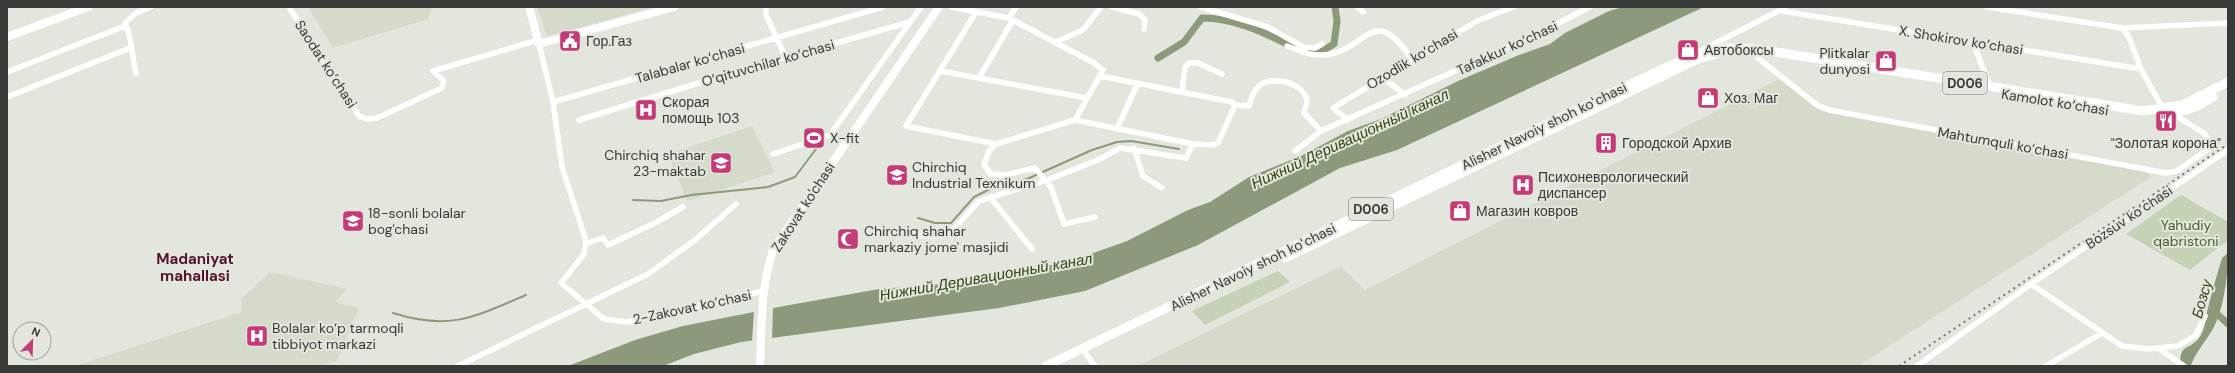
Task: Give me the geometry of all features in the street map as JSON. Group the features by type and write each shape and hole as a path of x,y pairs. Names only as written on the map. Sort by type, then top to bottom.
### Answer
{"main road":[{"path":"7,37 88,7"},
{"path":"528,7 539,42 674,7"},
{"name":"Zakovat ko'chasi","path":"760,366 764,291 768,265 782,236 939,7"},
{"name":"D006","path":"1697,53 1720,48 1746,48 1922,78 1990,87 2121,109 2144,111 2163,110 2196,100 2228,82"},
{"name":"Kamolot ko‘chasi","path":"1710,55 1725,52 1756,53 1922,78 2148,116 2173,114 2198,106 2228,89"},
{"name":"Alisher Navoiy shoh koʻchasi","path":"1046,366 1084,351 1557,124 1697,53"},
{"name":"Alisher Navoiy shoh koʻchasi","path":"1557,124 1710,55"},
{"name":"Alisher Navoiy shoh koʻchasi","path":"1060,366 1084,351"}],"street":[{"path":"7,72 125,26 125,23 130,17 151,7"},
{"name":"Saodat ko‘chasi","path":"289,7 359,116 367,119 377,118 442,88 444,81 433,71 539,42"},
{"path":"766,7 766,15 786,58"},
{"name":"Talabalar ko‘chasi","path":"553,102 884,7"},
{"path":"773,154 830,135 921,7"},
{"path":"951,7 1011,19 1094,63 1103,70 1075,120"},
{"path":"979,78 1016,7"},
{"path":"1056,42 1083,30 1101,7"},
{"path":"1112,7 1139,14 1146,20 1144,29"},
{"path":"1200,7 1268,27 1304,47 1314,48 1322,44"},
{"path":"1356,7 1363,12"},
{"name":"Ozodlik ko‘chasi","path":"1348,120 1333,108 1412,58 1477,21 1513,7"},
{"name":"Tafakkur ko‘chasi","path":"1295,151 1321,131 1405,95 1537,34 1590,7"},
{"path":"1988,7 2122,28 2228,23"},
{"path":"1697,53 1784,9"},
{"name":"X. Shokirov ko‘chasi","path":"1784,9 1973,42 2141,69"},
{"path":"976,12 906,126 996,144"},
{"name":"O‘qituvchilar ko‘chasi","path":"579,120 910,22"},
{"path":"125,26 130,34 130,48 136,73"},
{"path":"1287,46 1313,54 1326,55 1355,41 1372,29 1379,28 1389,32 1402,42 1412,58"},
{"path":"2122,28 2128,35 2141,69 2163,110"},
{"path":"1728,37 1727,40 1730,43 1746,48"},
{"path":"539,42 553,102 562,167 585,244 602,238 608,245 655,224 682,207"},
{"path":"1973,42 1990,87"},
{"path":"7,97 130,48"},
{"name":"Mahtumquli ko‘chasi","path":"1756,53 1758,58 1824,109 2166,173 2176,171 2210,148 2211,145 2204,133 2173,114"},
{"path":"1182,91 1185,67 1189,63 1198,63 1222,74"},
{"path":"940,71 1087,98"},
{"path":"1100,76 1182,91 1232,102 1235,105 1249,106 1254,92 1265,82 1273,80 1287,82 1304,95 1307,101 1304,113 1321,131"},
{"path":"1382,77 1405,95"},
{"path":"1117,129 1138,84"},
{"path":"1095,218 1064,224 1056,195 1047,180 1035,168 1006,175 991,174 984,165 989,151 996,144 1075,120 1193,144 1212,145 1218,143 1235,105"},
{"path":"907,235 941,236 954,229 979,201 1047,180 1098,160 1120,148 1134,148 1186,158 1193,144"},
{"path":"1134,148 1143,176 1162,188"},
{"name":"Bozsuv ko‘chasi","path":"1917,366 2031,284 2228,150"},
{"path":"990,197 1032,249"},
{"path":"458,366 585,303 648,274 695,240 736,204"},
{"name":"2-Zakovat ko‘chasi","path":"585,244 584,254 561,283 604,319 627,322 764,291"},
{"path":"2031,284 2122,346 2139,349 2178,347 2195,337 2206,316"},
{"path":"2046,366 2102,333"},
{"path":"2158,348 2184,366"},
{"path":"1084,351 1095,366"}],"shaded area":[{"path":"308,7 433,7 428,19 333,48"},
{"path":"537,7 654,7 547,36"},
{"path":"1779,79 1821,111 2143,169 2151,177 1858,366 1138,366 1341,266 1365,290"},
{"name":"Chirchiq shahar 23-maktab","path":"752,126 775,172 687,201 668,154"},
{"name":"Bolalar ko‘p tarmoqli tibbiyot markazi","path":"270,272 347,289 335,302 359,308 337,361 322,366 75,366 242,312 241,299"}],"green space":[{"name":"Yahudiy qabristoni","path":"2181,195 2228,222 2228,240 2190,270 2126,234"},
{"path":"1278,271 1290,282 1205,325 1192,311"}],"water":[{"name":"Нижний Деривационный канал","path":"1623,7 1704,7 1397,150 1340,168 1198,245 1085,291 999,308 741,342 694,354 663,366 568,366 635,340 683,326 879,289 944,284 1057,264 1085,256 1127,241 1188,210 1210,202 1249,177 1301,156 1348,131 1381,119 1458,81 1519,55 1550,44 1565,33 1609,11"},
{"name":"Бозсу","path":"2228,253 2225,291 2214,327 2191,365 2180,366 2180,358 2183,350 2195,342 2203,331 2211,295 2222,258"}],"pier":[{"path":"773,306 772,340 752,342 754,310"}],"waterway":[{"path":"1311,52 1317,54 1334,44 1337,21 1335,7"},
{"path":"1158,58 1184,42 1202,18 1227,21 1250,27 1295,48"},
{"path":"918,218 935,223 951,223 974,197 990,189 1027,179 1092,150 1117,142 1131,141 1179,149"},
{"path":"633,200 661,201 691,195 768,187 795,177 816,149"},
{"path":"393,313 431,321 461,319 491,310 526,295"},
{"path":"2214,311 2228,324"}],"railway":[{"path":"1899,366 2228,144"}],"place":[{"name":"Гор.Газ","path":"570,41"},
{"name":"Автобоксы","path":"1688,50"},
{"name":"Plitkalar dunyosi","path":"1886,61"},
{"name":"Хоз. Маг","path":"1708,98"},
{"name":"Скорая помощь 103","path":"646,110"},
{"name":"\"Золотая корона\"","path":"2166,121"},
{"name":"X-fit","path":"814,138"},
{"name":"Городской Архив","path":"1606,143"},
{"name":"Chirchiq shahar 23-maktab","path":"721,163"},
{"name":"Chirchiq Industrial Texnikum","path":"897,175"},
{"name":"Психоневрологический диспансер","path":"1523,185"},
{"name":"Магазин ковров","path":"1460,211"},
{"name":"18-sonli bolalar bog'chasi","path":"353,221"},
{"name":"Chirchiq shahar markaziy jome' masjidi","path":"848,239"},
{"name":"Bolalar ko‘p tarmoqli tibbiyot markazi","path":"257,336"}],"district":[{"name":"Madaniyat mahallasi","path":"195,268"}]}
